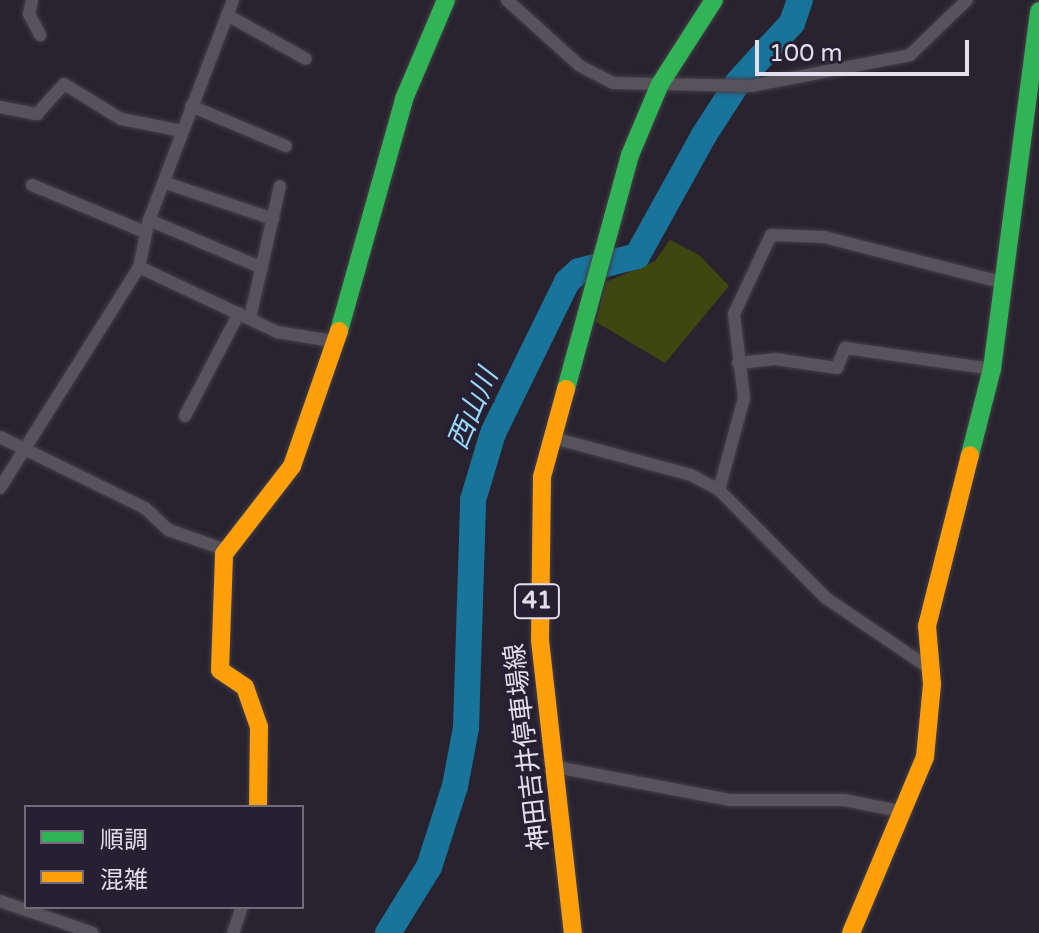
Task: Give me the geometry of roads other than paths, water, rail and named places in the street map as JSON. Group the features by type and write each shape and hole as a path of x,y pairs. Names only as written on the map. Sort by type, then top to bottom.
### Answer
{"street":[{"path":"32,0 29,14 40,35"},
{"path":"0,488 22,447 139,267 147,226 166,183 191,106 233,0"},
{"path":"258,805 259,727 245,687 220,670 226,550 292,466 338,342 404,99 446,0"},
{"path":"507,0 521,6 594,76 660,84 751,86 807,70 881,66 910,55 967,0"},
{"name":"神田吉井停車場線","path":"573,933 536,587 550,437 598,267 660,84 714,0"},
{"path":"851,933 904,812 929,733 927,626 992,369 1039,11"},
{"path":"227,15 306,59"},
{"path":"0,107 37,114 64,84 121,119 182,131"},
{"path":"191,106 286,146"},
{"path":"166,183 273,219"},
{"path":"32,185 262,268"},
{"path":"185,416 245,316 262,268 280,186"},
{"path":"719,490 744,398 734,314 771,235 824,237 1005,283"},
{"path":"139,267 277,332 338,342"},
{"path":"738,363 775,359 837,368 845,348 992,369"},
{"path":"0,437 145,508 169,530 226,550"},
{"path":"550,437 691,475 719,490 826,598 926,666"},
{"path":"556,767 731,800 844,800 904,812"},
{"path":"0,901 93,933"},
{"path":"233,933 241,909"}],"waterway":[{"name":"西山川","path":"388,933 429,867 455,786 466,728 473,500 493,433 567,282 579,271 637,256 704,135 739,81 792,23 800,0"}]}
